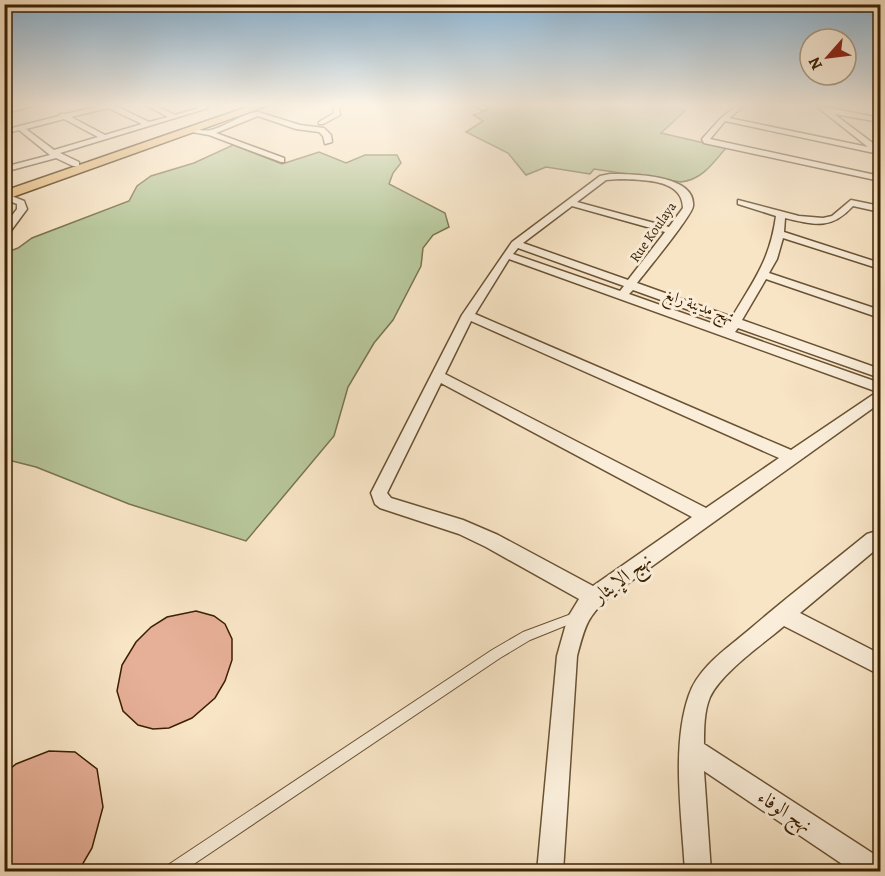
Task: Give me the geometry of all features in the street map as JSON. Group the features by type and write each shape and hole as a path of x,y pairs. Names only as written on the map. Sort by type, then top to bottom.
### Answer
{"main road":[{"path":"4,194 76,164 130,146"},
{"path":"4,194 146,146"}],"street":[{"path":"44,146 76,164"},
{"path":"4,170 80,146"},
{"path":"244,146 281,160"},
{"path":"724,146 880,179"},
{"path":"859,146 880,150"},
{"name":"Rue Koulaya","path":"512,250 603,178 608,176 670,183 682,189 688,204 673,231 622,296"},
{"path":"4,194 21,203 22,209 4,234"},
{"path":"741,202 782,214 823,220 836,218 851,203 880,209"},
{"path":"572,203 673,231"},
{"path":"4,216 22,209"},
{"path":"728,334 772,259 782,214"},
{"path":"778,233 880,266"},
{"path":"512,250 468,315 379,493 381,499 390,505 446,521 492,541 594,597"},
{"name":"نهج مدينة رابغ","path":"512,250 632,284 880,374"},
{"name":"نهج مدينة رابغ","path":"512,250 622,296 880,388"},
{"path":"764,275 880,314"},
{"path":"468,315 793,458"},
{"path":"436,375 707,517"},
{"name":"نهج الإيثار","path":"550,872 567,656 578,617 594,597 880,396"},
{"path":"698,872 693,750 695,712 709,679 782,614 877,539"},
{"path":"782,614 880,665"},
{"name":"نهج الوفاء","path":"693,750 878,872"}],"lane":[{"path":"170,872 496,654 527,636 578,617"}],"green space":[{"path":"231,146 282,164 319,152 346,163 365,155 397,155 401,163 393,173 389,184 445,213 449,227 433,235 423,248 421,266 393,320 374,343 348,387 334,436 246,541 129,504 36,467 4,459 5,253 18,248 32,238 129,201 137,186 151,176 194,163"},
{"path":"494,146 717,146 726,148 701,174 681,182 594,169 590,174 546,167 526,175 508,153"}],"building":[{"path":"196,611 214,616 225,624 232,639 232,660 225,681 215,698 192,718 169,728 153,729 138,725 123,711 117,691 122,665 136,642 151,627 167,617"},
{"path":"49,751 75,752 97,769 103,807 92,848 78,872 4,872 4,774 16,764"}]}
